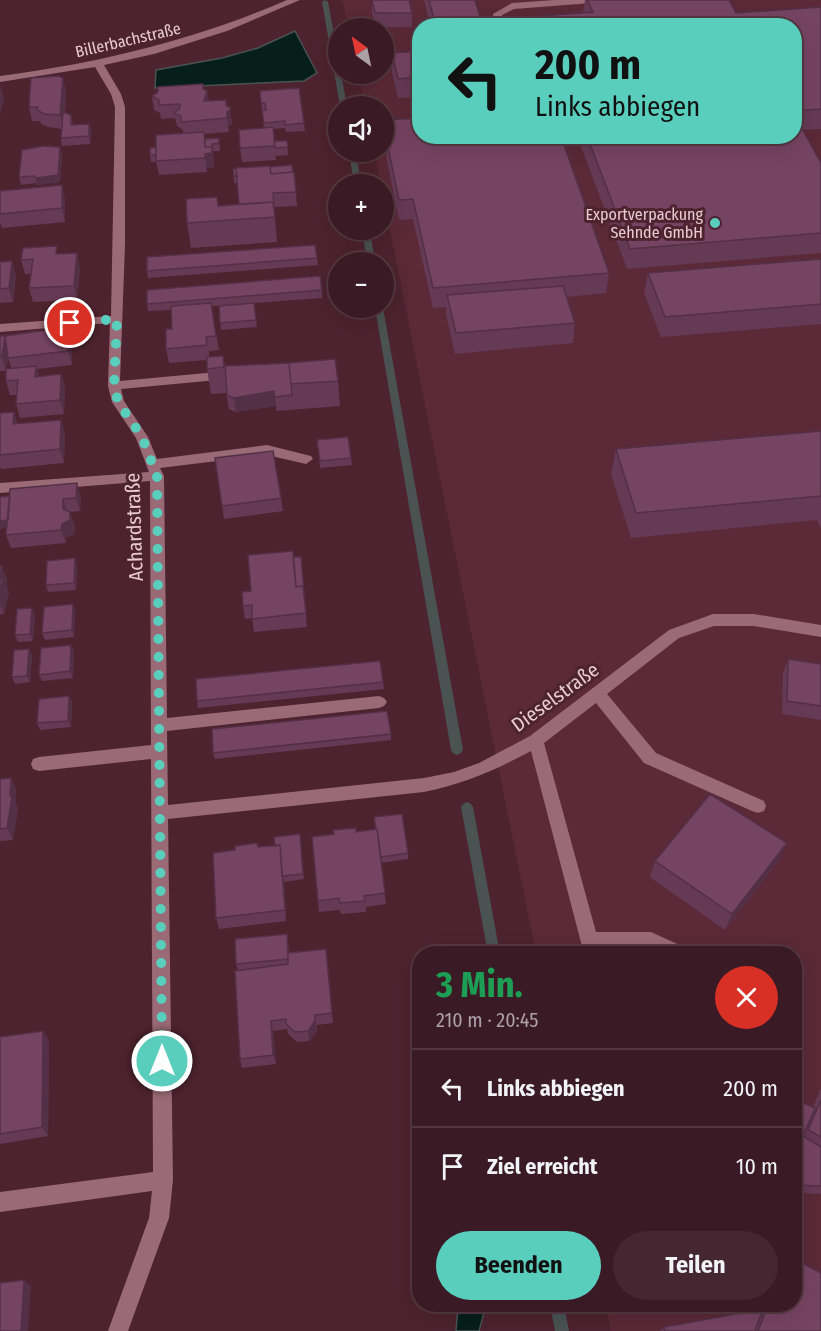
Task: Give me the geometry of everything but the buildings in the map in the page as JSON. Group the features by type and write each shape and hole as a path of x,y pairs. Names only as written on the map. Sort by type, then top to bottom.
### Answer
{"street":[{"name":"Billerbachstraße","path":"0,79 99,64 171,47 258,17 295,0"},
{"path":"497,18 498,14 512,6 592,0"},
{"name":"Achardstraße","path":"99,64 116,94 120,107 114,386 118,402 142,437 155,470 160,724 163,1180 159,1218 118,1331"},
{"path":"0,328 117,319"},
{"path":"114,386 243,374"},
{"path":"0,488 155,470 267,450 306,459"},
{"name":"Dieselstraße","path":"160,813 424,785 454,779 485,768 536,741 674,634 713,620 754,620 821,631"},
{"path":"597,694 650,758 758,806"},
{"path":"160,724 379,702"},
{"path":"536,741 591,946"},
{"path":"39,764 160,751"},
{"path":"600,946 651,940 663,946"},
{"path":"0,1202 163,1180"}],"shaded area":[{"path":"342,0 821,0 821,1331 611,1331 607,1312 802,1312 802,946 534,946 392,240 394,240 394,174 379,174 376,162 394,162 394,96 363,96 360,84 394,84 394,18 346,18"},
{"path":"295,31 317,73 304,81 155,88 156,70 222,58 258,48"},
{"path":"457,1312 484,1312 479,1331 456,1331"}],"waterway":[{"path":"325,2 342,96"},
{"path":"354,162 356,174"},
{"path":"368,240 369,252"},
{"path":"381,318 457,750"},
{"path":"467,807 493,946"},
{"path":"558,1312 562,1331"}],"place":[{"name":"Exportverpackung Sehnde GmbH","path":"715,223"}],"route":[{"path":"70,323 117,319 114,386 118,402 142,437 157,476 162,1061"}]}
